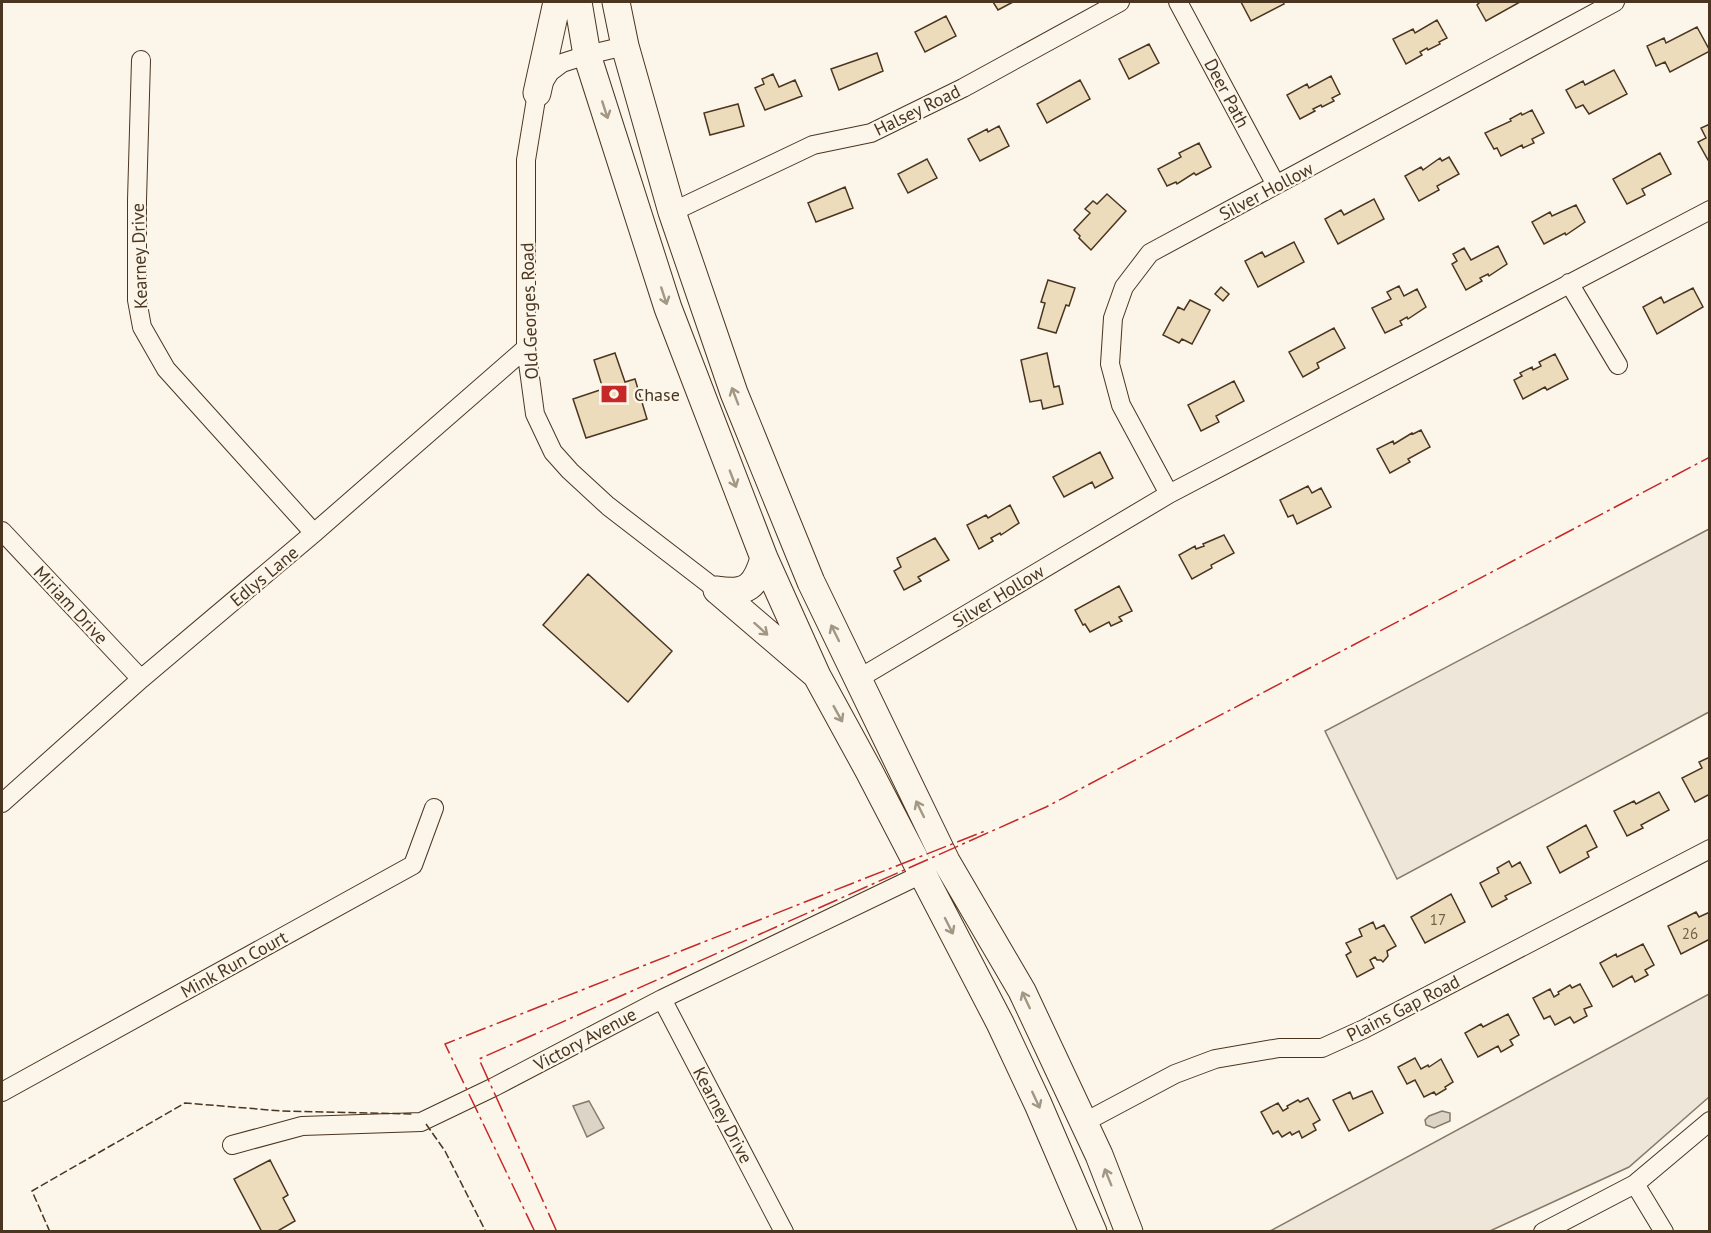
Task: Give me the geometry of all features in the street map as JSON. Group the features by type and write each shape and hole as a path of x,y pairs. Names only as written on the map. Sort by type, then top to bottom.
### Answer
{"highway":[{"path":"537,93 557,2"},
{"path":"578,2 587,55 668,308 764,558 817,676 1000,1023 1093,1232"},
{"path":"616,2 624,42 672,212 734,393 811,582 946,861 1022,991 1099,1155 1129,1232"},
{"path":"717,590 735,591 750,586 759,575 764,558"},
{"path":"717,590 817,676"},
{"path":"922,874 946,861"},
{"path":"1071,1232 1073,1184"}],"street":[{"name":"Halsey Road","path":"672,212 813,145 872,133 963,88 1120,2"},
{"name":"Deer Path","path":"1178,2 1276,185"},
{"name":"Silver Hollow","path":"1169,494 1121,405 1110,364 1113,318 1124,287 1150,253 1615,2"},
{"name":"Old Georges Road","path":"624,42 555,67 537,93 526,160 526,348 535,414 553,452 570,471 608,506 717,590"},
{"name":"Kearney Drive","path":"141,60 137,300 142,327 166,369 314,533"},
{"name":"Silver Hollow","path":"858,679 1169,494 1710,210"},
{"path":"1569,284 1618,364"},
{"name":"Edlys Lane","path":"2,803 141,679 314,533 526,348"},
{"name":"Miriam Drive","path":"2,531 141,679"},
{"name":"Mink Run Court","path":"2,1092 413,865 434,808"},
{"name":"Plains Gap Road","path":"1083,1123 1175,1074 1215,1059 1279,1048 1322,1047 1364,1029 1710,849"},
{"name":"Victory Avenue","path":"232,1145 302,1126 421,1122 504,1082 662,999 922,874"},
{"name":"Kearney Drive","path":"662,999 784,1232"},
{"path":"1543,1232 1635,1184 1710,1121"},
{"path":"1635,1184 1664,1232"}],"shaded area":[{"path":"1709,529 1709,712 1397,879 1325,731"},
{"path":"1709,994 1709,1097 1629,1167 1490,1231 1270,1231"},
{"path":"589,1101 604,1128 587,1137 573,1106"},
{"path":"1442,1111 1450,1113 1450,1121 1434,1128 1426,1125 1425,1120 1429,1116"}],"building":[{"path":"993,2 1013,2 998,10"},
{"path":"1241,2 1283,2 1284,4 1251,21"},
{"path":"1480,2 1520,2 1486,21 1477,5"},
{"path":"946,16 956,36 925,52 915,32"},
{"path":"1437,20 1447,38 1439,42 1440,44 1420,52 1422,55 1406,64 1393,39 1413,29 1415,33"},
{"path":"1697,27 1710,51 1670,72 1665,62 1656,66 1647,46 1664,38 1666,43"},
{"path":"1149,44 1159,63 1129,79 1119,59"},
{"path":"877,53 883,71 839,90 831,69"},
{"path":"1614,70 1627,94 1589,114 1583,105 1576,108 1566,90 1583,81 1585,85"},
{"path":"773,74 779,87 795,80 802,96 765,110 755,88 764,84 762,79"},
{"path":"1331,76 1340,94 1332,98 1334,101 1313,109 1315,111 1300,119 1287,95 1307,84 1309,88"},
{"path":"1080,80 1090,99 1047,123 1037,104"},
{"path":"738,104 744,126 710,135 704,113"},
{"path":"1532,110 1544,133 1532,139 1534,143 1523,148 1522,145 1501,156 1485,133 1511,121 1510,119 1521,113 1522,115"},
{"path":"1710,124 1710,160 1708,160 1698,142 1706,138 1701,128"},
{"path":"999,126 1009,146 980,161 968,139 987,129 988,132"},
{"path":"1199,143 1211,167 1196,175 1194,173 1177,184 1176,182 1167,186 1158,169 1181,157 1179,153"},
{"path":"1660,153 1671,174 1642,189 1645,195 1627,204 1613,179"},
{"path":"1449,157 1459,174 1437,186 1439,190 1419,201 1405,176 1421,167 1423,170 1440,158 1442,161"},
{"path":"927,159 937,178 908,193 898,174"},
{"path":"845,187 853,208 816,222 808,203"},
{"path":"1107,194 1126,211 1091,250 1074,230 1090,213 1085,209 1093,201 1097,204"},
{"path":"1374,199 1384,219 1338,244 1325,219 1341,210 1344,215"},
{"path":"1576,205 1585,222 1566,235 1565,233 1544,244 1532,222 1550,212 1552,216"},
{"path":"1294,242 1304,262 1258,287 1245,261 1262,252 1265,257"},
{"path":"1498,246 1507,264 1489,276 1488,274 1480,278 1482,281 1466,290 1452,264 1457,261 1453,254 1464,248 1471,260"},
{"path":"1048,280 1075,288 1056,333 1038,328 1045,303 1041,302"},
{"path":"1399,286 1404,296 1417,289 1426,307 1408,319 1407,317 1400,321 1402,325 1385,333 1372,308 1391,299 1387,292"},
{"path":"1221,287 1229,294 1223,301 1215,294"},
{"path":"1693,288 1703,307 1657,334 1643,307 1661,297 1664,303"},
{"path":"1190,300 1210,310 1192,344 1182,339 1179,343 1163,335 1178,307 1184,310"},
{"path":"1334,328 1345,348 1317,363 1319,368 1303,377 1289,352"},
{"name":"Chase","path":"615,353 625,382 635,379 647,419 586,438 573,399 603,389 594,360"},
{"path":"1047,353 1054,387 1059,386 1063,404 1043,409 1041,400 1030,402 1021,360"},
{"path":"1555,354 1568,379 1547,390 1545,387 1523,399 1514,380 1522,376 1520,373 1532,367 1533,370 1541,366 1539,362"},
{"path":"1234,381 1244,401 1216,416 1219,422 1201,431 1188,405"},
{"path":"1421,430 1430,447 1408,459 1410,462 1390,473 1377,449 1393,441 1394,444"},
{"path":"1100,452 1113,478 1095,488 1092,482 1064,497 1053,477"},
{"path":"1308,486 1312,493 1321,488 1331,507 1297,524 1293,515 1288,517 1280,500"},
{"path":"1010,505 1019,523 1001,535 1000,533 991,538 993,541 979,549 967,525 986,515 988,518"},
{"path":"1224,535 1234,553 1211,565 1212,568 1192,579 1179,555 1195,546 1196,549 1204,546 1203,544"},
{"path":"935,538 949,560 918,577 921,581 904,590 894,571 901,567 897,558"},
{"path":"588,574 672,651 628,702 543,625"},
{"path":"1119,586 1132,611 1119,617 1122,621 1111,626 1109,622 1090,632 1085,624 1083,625 1075,610"},
{"path":"1710,757 1710,794 1695,802 1682,778 1702,768 1699,762"},
{"path":"1659,792 1669,810 1641,825 1643,828 1627,836 1614,811 1634,801 1636,804"},
{"path":"1586,825 1597,847 1587,852 1589,857 1560,873 1547,847"},
{"path":"1509,861 1512,867 1520,862 1531,883 1505,896 1507,899 1492,907 1480,883 1499,873 1497,868"},
{"path":"1451,894 1465,922 1425,943 1411,917"},
{"path":"1696,912 1699,917 1710,912 1710,939 1681,954 1668,926"},
{"path":"1373,922 1376,929 1384,925 1396,946 1387,951 1388,956 1383,962 1375,957 1370,960 1374,968 1357,977 1346,955 1351,952 1346,943 1362,936 1359,929"},
{"path":"1643,944 1654,965 1645,970 1648,975 1635,982 1632,976 1613,987 1600,963"},
{"path":"1580,984 1592,1006 1584,1009 1587,1016 1574,1023 1570,1017 1555,1025 1550,1016 1544,1019 1533,998 1550,989 1554,997 1570,985 1572,988"},
{"path":"1508,1014 1519,1035 1510,1040 1513,1045 1501,1052 1498,1046 1478,1057 1465,1033"},
{"path":"1415,1058 1421,1069 1441,1059 1453,1082 1436,1095 1434,1092 1424,1097 1415,1080 1407,1084 1398,1067"},
{"path":"1372,1091 1383,1113 1349,1131 1333,1100 1350,1092 1353,1099"},
{"path":"1308,1098 1320,1120 1313,1124 1316,1130 1302,1138 1299,1131 1292,1135 1290,1132 1282,1137 1278,1131 1273,1134 1261,1112 1278,1103 1283,1111 1298,1100 1300,1102"},
{"path":"270,1160 288,1195 283,1198 295,1221 276,1232 262,1232 234,1179"}],"fence":[{"path":"50,1232 32,1191 185,1103 282,1111 414,1114"},
{"path":"426,1124 445,1151 486,1232"}],"power":[{"path":"557,1232 479,1059 1046,807 1710,457"},
{"path":"535,1232 445,1044 985,831"}],"place":[{"name":"Chase","path":"614,394"}]}
